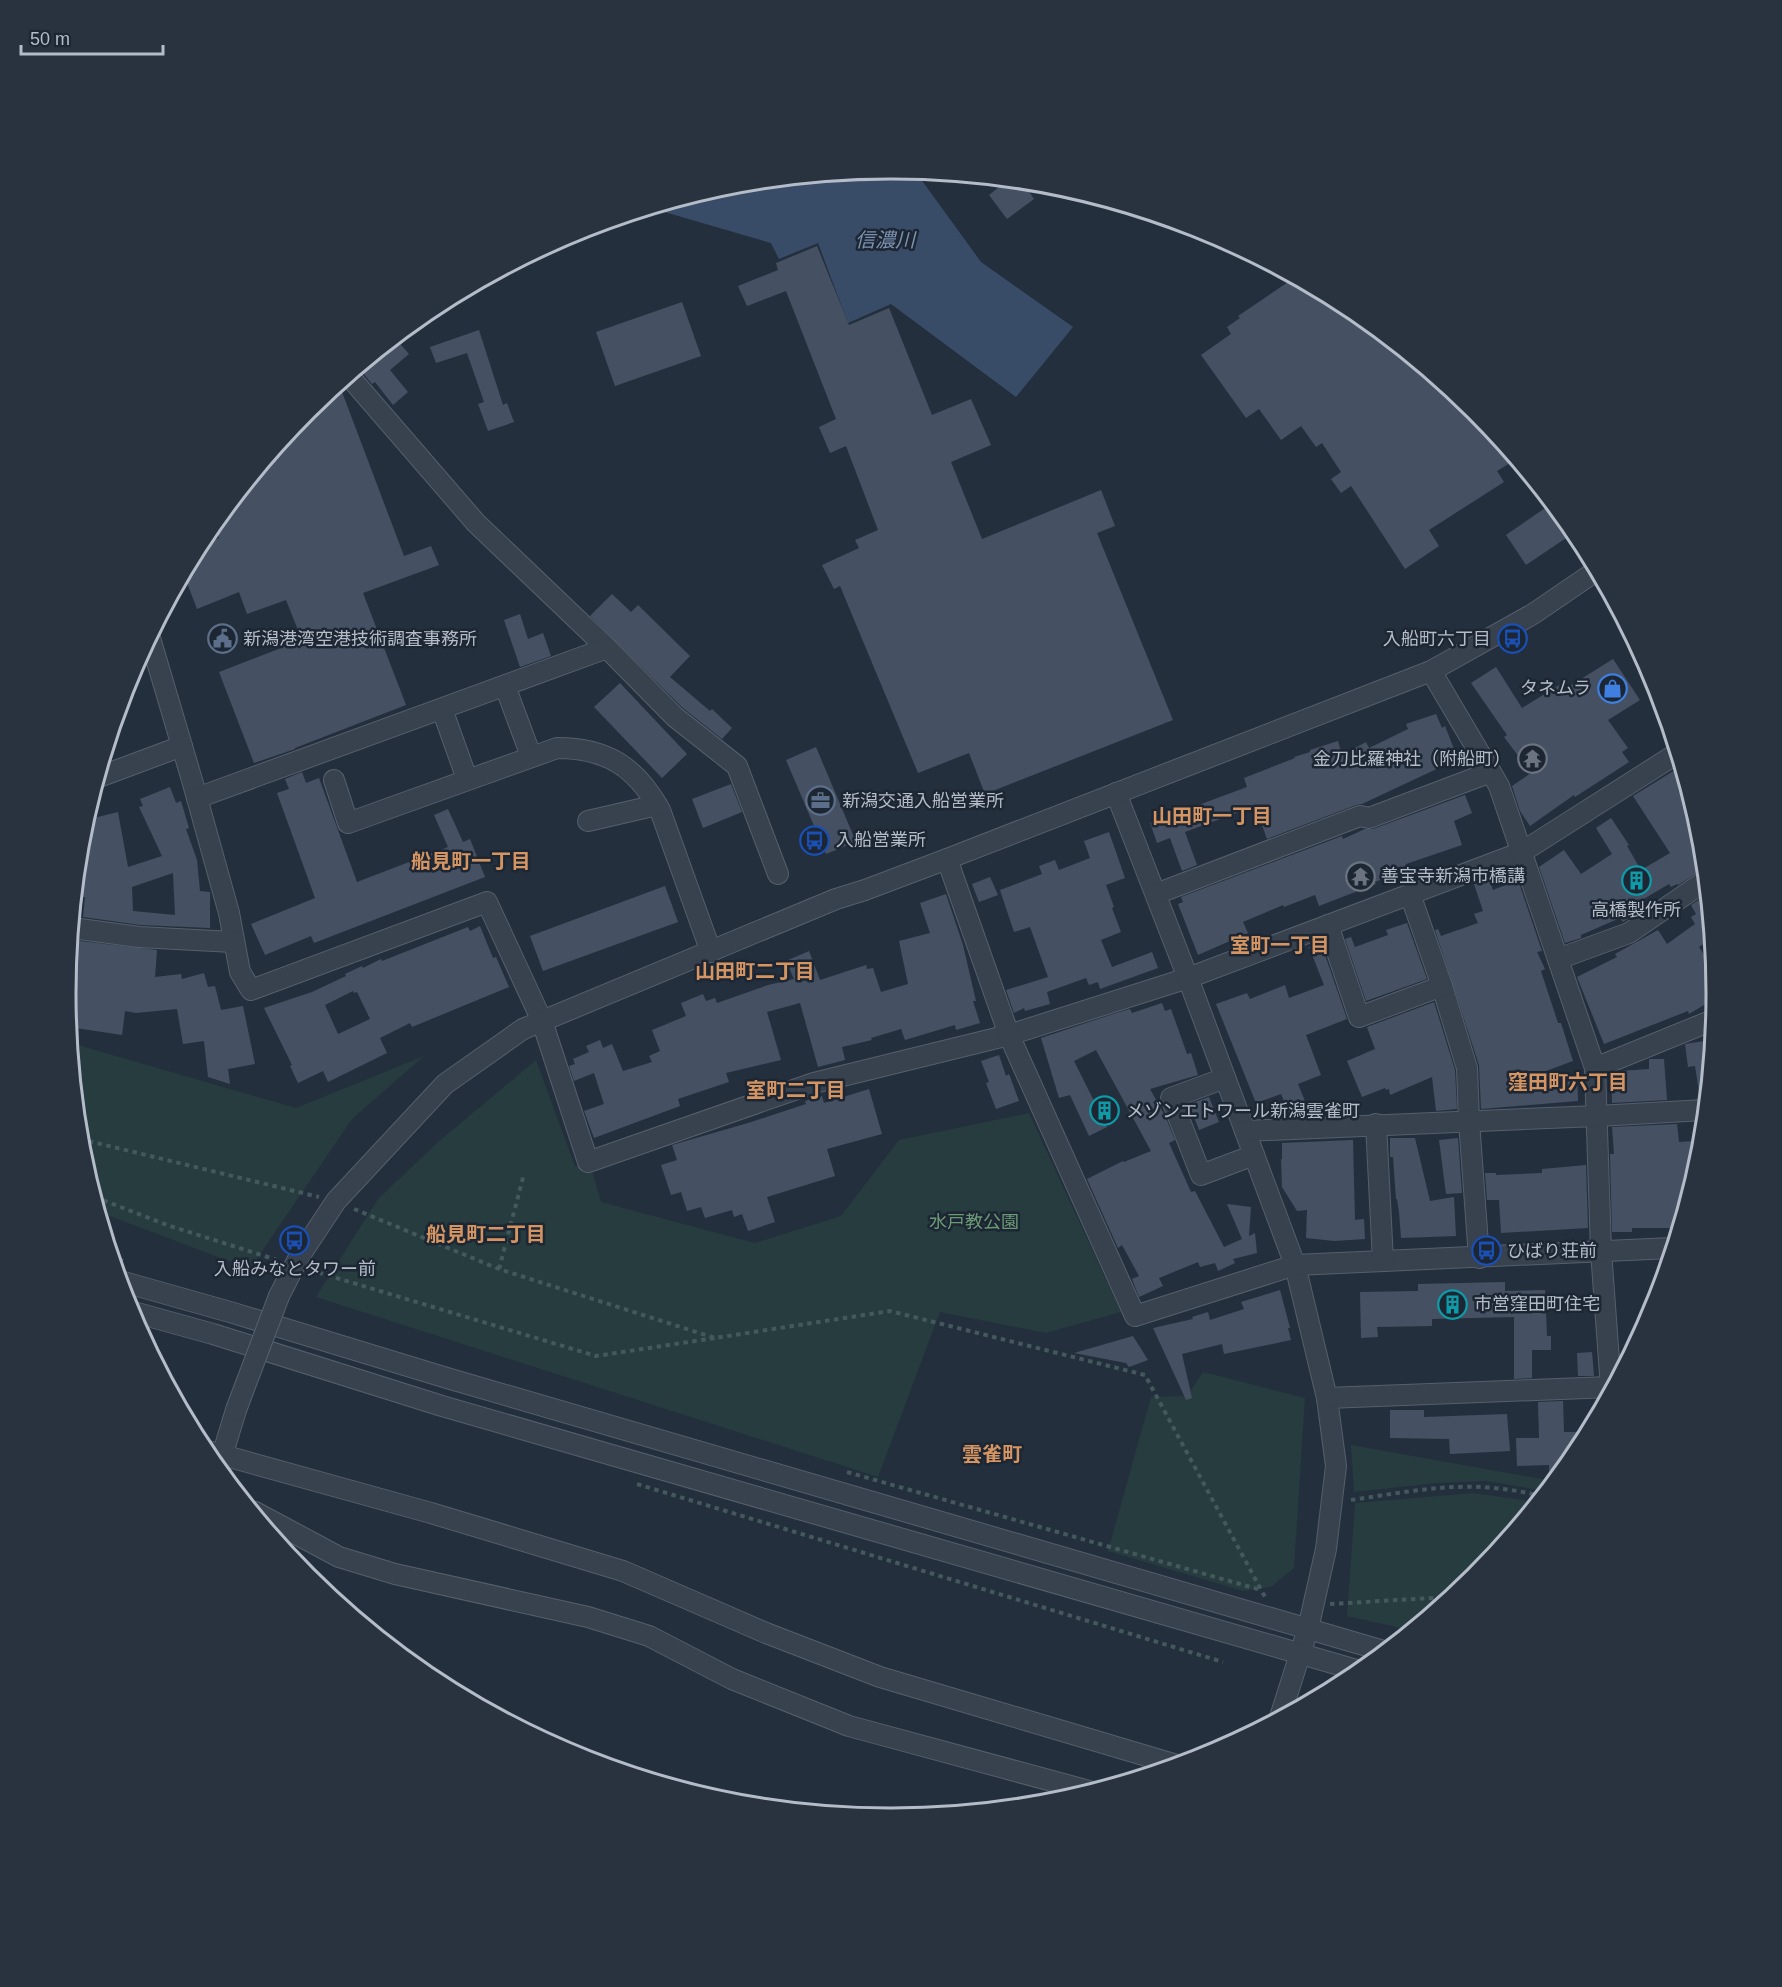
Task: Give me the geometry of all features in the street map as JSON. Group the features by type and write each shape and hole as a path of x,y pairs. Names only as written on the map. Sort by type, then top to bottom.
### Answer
{"street":[{"path":"354,381 476,523 607,648 675,717 737,766 778,874"},
{"path":"216,1448 236,1410 279,1296 336,1201 445,1084 523,1029 836,899 947,859 1431,671 1533,614 1590,576"},
{"path":"195,789 442,709 607,648"},
{"path":"153,649 229,913 240,972 251,990 487,902 543,1021 588,1162 814,1083 1009,1035 1188,978 1522,852 1670,758"},
{"path":"1431,671 1499,786 1595,1068 1601,1251 1610,1375"},
{"path":"505,686 531,756"},
{"path":"442,709 467,779"},
{"path":"107,774 182,746"},
{"path":"334,780 348,823 557,748 575,748 607,756 640,779 657,805 711,952"},
{"path":"1156,894 1360,816 1369,818 1491,772"},
{"path":"1116,793 1295,1265 1326,1398 1336,1466 1326,1549 1308,1629 1283,1707"},
{"path":"588,821 657,805"},
{"path":"947,859 1009,1035 1135,1316 1295,1265 1664,1248"},
{"path":"1558,959 1629,933 1699,885"},
{"path":"1410,894 1467,1068 1479,1258"},
{"path":"1328,925 1359,1017 1442,986"},
{"path":"79,929 139,937 234,942"},
{"path":"1595,1068 1705,1023"},
{"path":"1225,1078 1171,1098 1200,1175 1254,1155"},
{"path":"1245,1131 1697,1110"},
{"path":"1376,1124 1383,1262"},
{"path":"131,1284 458,1382 1375,1648"},
{"path":"143,1315 213,1334 442,1406 1349,1668"},
{"path":"1326,1398 1604,1387"},
{"path":"221,1455 431,1513 623,1571 766,1633 880,1677 1164,1761"},
{"path":"270,1520 339,1557 395,1574 588,1617 649,1636 732,1679 849,1726 1073,1787"}],"path":[{"path":"90,1141 336,1201 499,1269 715,1338"},
{"path":"499,1269 524,1174"},
{"path":"103,1200 167,1225 295,1266 596,1356 890,1311 1144,1375 1277,1620"},
{"path":"627,1481 1223,1662"},
{"path":"1332,1502 1471,1487 1533,1494"},
{"path":"1314,1605 1436,1599"}],"green space":[{"path":"78,1045 296,1108 424,1056 352,1119 250,1269 108,1215 92,1152 83,1100"},
{"name":"水戸教公園","path":"536,1060 575,1166 591,1167 601,1202 755,1243 841,1216 899,1140 1029,1113 1121,1312 1046,1333 940,1312 878,1477 316,1297 378,1199 438,1142"},
{"path":"1203,1372 1305,1398 1294,1568 1271,1587 1243,1591 1108,1551 1151,1397 1187,1396"},
{"path":"1351,1445 1544,1479 1537,1490 1486,1481 1438,1483 1354,1492"},
{"path":"1473,1493 1527,1501 1467,1569 1401,1628 1347,1616 1355,1503"}],"water":[{"name":"信濃川","path":"922,180 981,262 1073,327 1016,397 891,304 848,323 818,243 779,259 771,243 664,212 732,195 785,186 838,181"}],"building":[{"path":"1000,186 1029,191 1034,199 1007,219 989,195"},
{"path":"817,246 849,325 889,308 932,415 971,399 991,445 951,462 982,539 1101,490 1115,526 1097,533 1173,720 985,794 969,753 918,773 840,586 834,589 822,565 859,548 855,540 878,530 846,446 830,453 819,427 836,419 786,291 747,306 738,286 778,270 776,263"},
{"path":"1287,282 1344,316 1428,381 1467,418 1509,464 1497,471 1504,482 1429,530 1439,546 1405,569 1351,486 1341,493 1331,479 1341,472 1322,443 1316,447 1301,426 1281,440 1259,409 1246,418 1201,355 1231,334 1227,327 1240,318 1238,316"},
{"path":"682,302 701,356 615,386 596,332"},
{"path":"479,330 503,405 507,403 514,422 488,431 478,404 484,402 467,353 436,363 430,347"},
{"path":"400,344 409,354 390,370 408,392 393,405 375,382 372,384 363,373"},
{"path":"342,392 404,556 431,546 439,565 363,593 406,705 254,763 219,672 302,640 286,600 247,614 239,592 197,609 187,584 214,541 219,538 218,535 245,498 279,456"},
{"path":"1545,508 1566,538 1526,565 1506,535"},
{"path":"612,594 631,612 638,605 690,656 670,677 710,711 712,709 732,728 722,739 683,708 590,616"},
{"path":"520,614 528,639 543,633 551,656 520,667 504,620"},
{"path":"1613,659 1640,700 1608,720 1628,748 1622,752 1629,762 1575,797 1574,795 1530,826 1520,811 1512,786 1531,773 1504,737 1507,735 1471,683 1496,667 1522,708 1561,684 1565,689"},
{"path":"620,683 687,754 662,778 594,707"},
{"path":"1436,714 1442,728 1445,726 1458,759 1362,804 1267,839 1255,806 1185,832 1197,865 1182,871 1170,838 1157,843 1150,823 1247,787 1244,778 1310,752 1310,750 1338,741 1342,755 1366,742 1369,748 1408,729 1406,724"},
{"name":"新潟交通入船営業所","path":"816,747 856,842 826,854 786,760"},
{"path":"1674,771 1697,874 1678,885 1671,887 1669,884 1642,900 1644,903 1641,905 1644,908 1623,922 1620,918 1581,935 1581,938 1565,943 1539,867 1564,850 1581,874 1612,854 1596,828 1611,818 1629,845 1627,846 1641,870 1670,853 1633,796"},
{"path":"302,772 306,783 319,778 357,882 448,847 434,815 448,809 463,842 470,839 485,877 314,943 311,936 265,955 251,924 315,898 277,793 289,789 285,779"},
{"path":"731,784 742,812 703,828 692,799"},
{"path":"170,787 176,803 181,801 189,828 186,829 197,860 200,891 210,892 210,928 140,925 83,917 85,897 82,897 83,887 96,817 118,812 128,867 162,856 139,807 143,806 140,799","holes":["173,873 175,915 133,911 132,887"]},
{"path":"1465,795 1472,813 1454,821 1462,845 1406,864 1408,869 1319,906 1315,895 1284,907 1283,905 1243,922 1248,933 1198,955 1178,904 1183,902 1181,897 1342,836 1343,839 1365,829 1373,829"},
{"path":"1109,832 1125,878 1106,885 1121,932 1101,940 1112,967 1152,952 1158,968 1100,989 1098,982 1089,985 1086,978 1047,992 1050,1004 1025,1011 1024,1008 1014,1013 1006,990 1048,977 1030,927 1014,932 1000,890 1042,874 1039,866 1055,860 1059,870 1090,858 1084,841"},
{"path":"990,877 998,895 979,902 972,884"},
{"path":"1489,879 1493,890 1518,880 1542,951 1537,952 1545,969 1541,971 1573,1061 1530,1077 1577,1074 1578,1101 1481,1109 1479,1065 1435,930 1438,929 1441,936 1478,923 1474,914 1483,911 1474,884"},
{"path":"665,886 678,922 543,971 530,936"},
{"path":"946,894 963,945 976,1001 973,1001 980,1023 956,1030 955,1025 905,1040 901,1029 871,1038 872,1040 842,1047 845,1060 818,1067 800,1003 767,1012 781,1060 726,1073 729,1082 678,1099 680,1106 594,1138 584,1111 604,1104 594,1073 574,1081 569,1066 575,1064 573,1059 589,1052 586,1046 600,1040 603,1048 612,1044 623,1071 652,1062 649,1056 660,1051 652,1030 686,1016 681,1003 703,994 706,1001 715,998 717,1003 768,985 794,979 786,961 809,951 820,980 866,965 867,969 873,968 881,992 908,984 899,941 930,933 920,903"},
{"path":"1700,899 1704,944 1699,947 1705,956 1706,1004 1689,1014 1688,1011 1604,1044 1577,977 1617,957 1615,954 1658,930 1667,944 1695,924 1691,917 1696,914 1691,905"},
{"path":"1407,923 1427,979 1366,1001 1345,939 1351,937 1355,947 1388,935 1386,930"},
{"path":"480,926 493,958 496,957 509,987 412,1027 410,1023 380,1038 387,1053 328,1082 323,1071 298,1083 290,1066 292,1065 264,1008 312,992 362,966 363,968 381,959 382,961 468,927 470,931","holes":["353,991 357,992 370,1019 338,1034 325,1005"]},
{"path":"78,941 157,950 155,977 181,974 182,979 204,973 208,987 215,986 221,1010 243,1006 255,1064 228,1069 230,1084 208,1077 204,1041 183,1044 177,1009 136,1013 125,1011 122,1035 77,1028"},
{"path":"1321,943 1347,1019 1306,1035 1321,1075 1298,1084 1309,1111 1291,1117 1281,1094 1256,1103 1216,1004 1247,993 1250,999 1285,985 1289,998 1324,985 1309,947"},
{"path":"1434,1002 1455,1070 1457,1109 1436,1111 1432,1077 1390,1095 1389,1089 1385,1088 1362,1097 1347,1061 1375,1049 1367,1027"},
{"path":"1162,1003 1165,1011 1171,1009 1187,1054 1191,1053 1198,1075 1150,1089 1175,1140 1169,1143 1191,1192 1195,1191 1224,1247 1242,1239 1227,1204 1251,1207 1249,1236 1255,1233 1257,1253 1233,1259 1235,1263 1218,1271 1215,1263 1200,1267 1198,1262 1159,1278 1163,1286 1139,1297 1132,1279 1139,1276 1122,1245 1118,1248 1087,1179 1123,1161 1151,1151 1096,1050 1074,1061 1107,1127 1089,1136 1070,1095 1059,1098 1041,1038 1130,1009 1132,1013"},
{"path":"1704,1041 1699,1095 1695,1066 1688,1067 1685,1044"},
{"path":"999,1055 1006,1076 1009,1074 1019,1101 996,1109 981,1061"},
{"path":"1649,1059 1664,1059 1667,1100 1612,1103 1611,1075 1617,1075 1616,1072 1619,1071 1649,1069"},
{"path":"869,1089 882,1134 827,1149 835,1176 767,1197 775,1222 748,1231 742,1214 734,1217 732,1210 705,1218 701,1207 687,1211 681,1192 671,1195 661,1165 677,1160 672,1145 748,1123 806,1104 805,1101 822,1096 824,1103"},
{"path":"1209,1097 1219,1122 1199,1130 1189,1104"},
{"path":"1677,1124 1679,1142 1692,1141 1670,1228 1632,1228 1632,1232 1612,1232 1610,1154 1614,1154 1612,1127"},
{"path":"1390,1138 1415,1138 1430,1201 1454,1197 1456,1236 1401,1238 1393,1157 1390,1157"},
{"path":"1458,1138 1462,1193 1446,1194 1439,1140"},
{"path":"1353,1140 1355,1220 1364,1219 1365,1239 1334,1241 1306,1238 1307,1210 1297,1211 1282,1187 1282,1143"},
{"path":"1586,1165 1588,1228 1501,1233 1499,1200 1487,1200 1485,1173 1496,1173 1496,1175 1542,1173 1542,1169"},
{"name":"市営窪田町住宅","path":"1505,1282 1505,1291 1545,1290 1547,1336 1551,1336 1551,1350 1532,1350 1532,1378 1514,1379 1514,1317 1432,1319 1432,1326 1377,1327 1378,1337 1361,1338 1360,1292 1418,1291 1418,1284"},
{"path":"1280,1290 1291,1340 1224,1354 1222,1344 1182,1354 1192,1398 1186,1400 1153,1328 1193,1319 1192,1317 1208,1312 1210,1320 1244,1309 1241,1302"},
{"path":"1133,1336 1148,1360 1129,1367 1126,1363 1074,1353"},
{"path":"1592,1352 1594,1376 1578,1376 1577,1353"},
{"path":"1563,1401 1564,1432 1577,1432 1550,1471 1549,1465 1517,1466 1516,1438 1539,1438 1538,1402"},
{"path":"1390,1410 1424,1410 1424,1417 1507,1414 1510,1451 1450,1454 1449,1439 1390,1438"}],"place":[{"name":"新潟港湾空港技術調査事務所","path":"222,639"},
{"name":"入船町六丁目","path":"1512,639"},
{"name":"タネムラ","path":"1612,688"},
{"name":"金刀比羅神社（附船町）","path":"1532,759"},
{"name":"新潟交通入船営業所","path":"821,801"},
{"name":"入船営業所","path":"815,840"},
{"name":"善宝寺新潟市橋講","path":"1360,876"},
{"name":"高橋製作所","path":"1636,881"},
{"name":"メゾンエトワール新潟雲雀町","path":"1105,1111"},
{"name":"入船みなとタワー前","path":"295,1240"},
{"name":"ひばり荘前","path":"1486,1251"},
{"name":"市営窪田町住宅","path":"1453,1304"}],"district":[{"name":"山田町一丁目","path":"1212,816"},
{"name":"船見町一丁目","path":"471,861"},
{"name":"室町一丁目","path":"1280,945"},
{"name":"山田町二丁目","path":"755,971"},
{"name":"窪田町六丁目","path":"1568,1082"},
{"name":"室町二丁目","path":"796,1090"},
{"name":"船見町二丁目","path":"486,1234"},
{"name":"雲雀町","path":"992,1454"}]}
